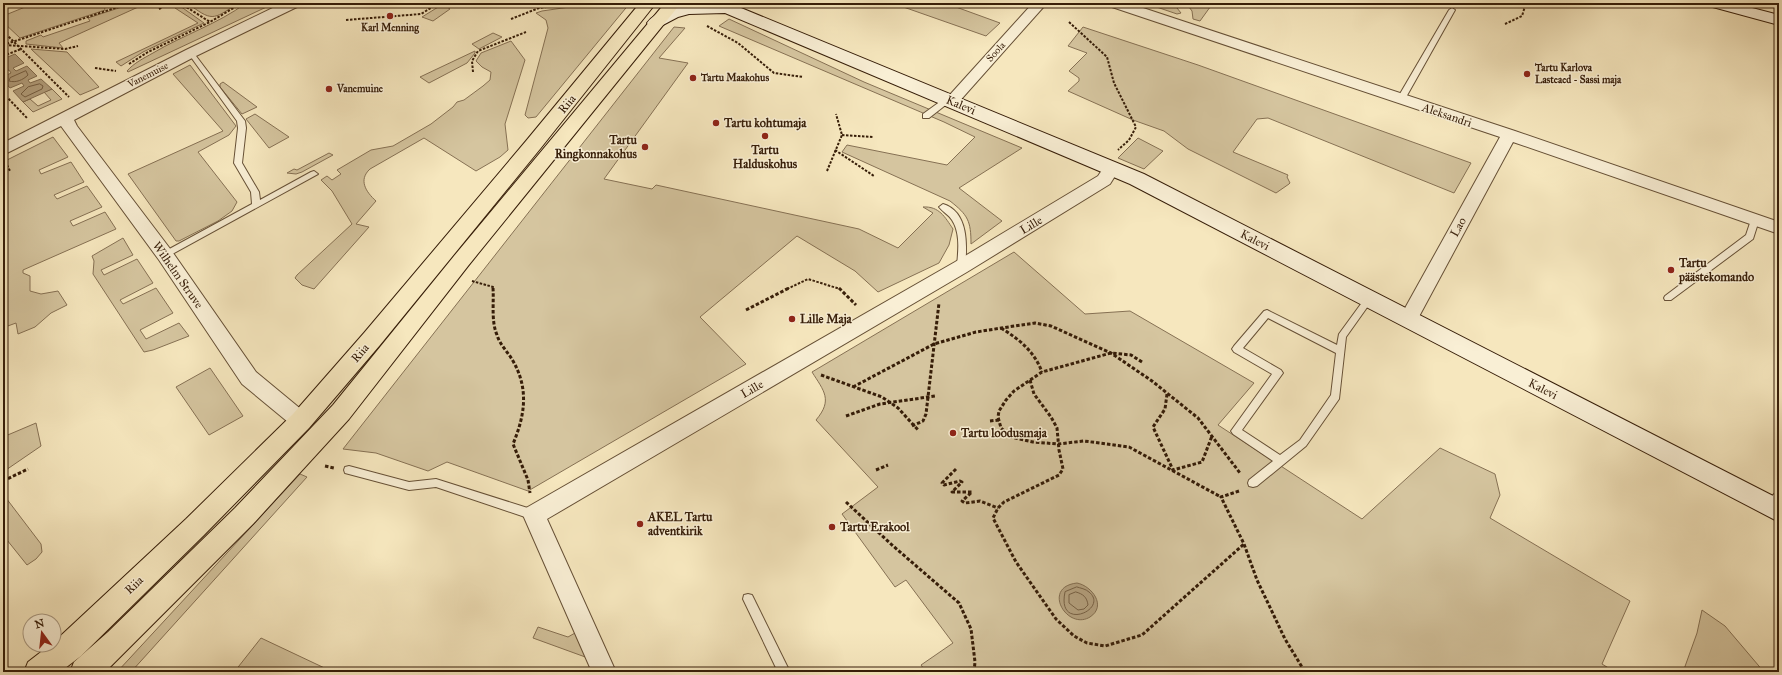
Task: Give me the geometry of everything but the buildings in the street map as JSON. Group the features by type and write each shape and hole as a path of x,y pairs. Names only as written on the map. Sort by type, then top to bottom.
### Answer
{"highway":[{"name":"Riia","path":"38,672 76,640 195,527 301,421 372,339 538,140 648,3"},
{"name":"Riia","path":"84,672 118,641 238,522 341,412 461,260 673,3"}],"street":[{"name":"Vanemuise","path":"3,150 191,53 294,3"},
{"name":"Soola","path":"950,100 1040,3"},
{"name":"Aleksandri","path":"1114,3 1509,135 1779,228"},
{"path":"1715,3 1779,20"},
{"path":"1754,3 1779,10"},
{"path":"655,24 667,15 691,8 720,5"},
{"name":"Kalevi","path":"720,5 950,100 1113,161 1137,179 1408,319 1776,504"},
{"name":"Wilhelm Struve","path":"65,118 70,128 165,255 249,378 301,421"},
{"name":"Lao","path":"1408,319 1509,135"},
{"name":"Lille","path":"534,515 870,320 1104,180 1113,161"},
{"path":"534,515 604,672"}],"lane":[{"path":"1401,99 1452,10"},
{"path":"191,53 241,121 242,128 238,163 255,192 256,205"},
{"path":"926,116 950,100"},
{"path":"165,255 314,174"},
{"path":"943,207 951,212 959,222 962,231 960,267"},
{"path":"1668,298 1750,237 1755,220"},
{"path":"1252,485 1303,443 1336,396 1342,336 1369,299"},
{"path":"1281,461 1236,431 1278,373 1237,349 1267,313 1340,351"},
{"path":"349,470 409,486 436,483 534,515"},
{"path":"748,599 784,672"}],"path":[{"path":"3,45 130,3"},
{"path":"159,9 171,3"},
{"path":"180,3 210,22"},
{"path":"124,67 148,52 210,22 242,3"},
{"path":"346,20 421,14 439,3"},
{"path":"540,3 547,7"},
{"path":"510,19 547,7 574,3"},
{"path":"1505,24 1522,16 1526,3"},
{"path":"1069,22 1107,57 1114,83 1136,127 1129,140 1113,161"},
{"path":"705,25 738,43 774,73 803,77"},
{"path":"3,31 70,98"},
{"path":"473,72 472,61 478,51 526,32"},
{"path":"3,45 65,49 78,46"},
{"path":"3,56 21,49"},
{"path":"95,68 119,72"},
{"path":"3,93 28,119"},
{"path":"827,170 842,135 836,114"},
{"path":"842,135 873,136"},
{"path":"835,150 874,176"},
{"path":"746,310 808,279 839,288 870,320"},
{"path":"468,280 493,287 496,333 514,363 522,382 526,398 523,420 513,444 528,480 534,515"},
{"path":"912,426 923,421 926,414 940,296"},
{"path":"854,387 934,344 976,332 1001,328 1035,323 1051,326 1111,353 1198,418 1252,485 1221,497"},
{"path":"1001,328 1027,347 1038,358 1042,372"},
{"path":"1142,362 1131,355 1111,353 1042,372 1014,391 1006,400 1000,411 999,420 1004,431 1011,437 1018,439 1058,444 1084,441 1129,447 1221,497 1244,544 1257,580 1285,639 1305,672"},
{"path":"821,375 874,394 889,402 898,408 912,426 919,431"},
{"path":"1030,380 1031,388 1035,397 1055,423 1060,437 1058,444 1063,469 1059,475 1004,502 998,508 993,518 1016,562 1056,619 1074,636 1087,643 1105,646 1142,635 1244,544"},
{"path":"1167,394 1166,409 1153,427 1173,470"},
{"path":"846,416 889,402 935,396"},
{"path":"990,420 999,420"},
{"path":"998,435 1004,431"},
{"path":"1173,470 1202,462 1212,436"},
{"path":"876,470 888,465"},
{"path":"3,481 28,469"},
{"path":"956,469 942,483 944,485 960,481 962,482 952,492 954,494 972,492 962,501 965,503 980,501 998,508"},
{"path":"846,502 892,545 959,603 971,629 976,662 974,672"}],"shaded area":[{"path":"35,3 104,3 105,10 20,38 3,22 3,16"},
{"path":"134,3 147,3 59,43 63,48 26,44 26,41 41,35 43,37 90,21 88,18"},
{"path":"187,3 238,3 217,16 207,16"},
{"path":"246,3 275,3 128,72 127,71 146,57 224,17"},
{"path":"597,3 630,3 536,117 528,118 525,115 548,28 546,20 536,13"},
{"path":"892,3 945,3 1000,23 986,36"},
{"path":"1145,3 1173,3 1181,13 1177,14"},
{"path":"1186,3 1213,3 1200,21 1193,19 1192,11"},
{"path":"443,4 450,9 433,21 422,17"},
{"path":"180,6 204,23 143,52 121,66 116,62 198,23 175,8"},
{"path":"729,19 864,82 1022,148 959,188 1002,221 971,244 970,230 967,219 961,210 950,201 842,152 847,145 947,165 975,137 944,122 719,26"},
{"path":"674,27 685,28 659,58 688,63 604,179 652,189 656,185 859,229 898,248 933,213 923,207 933,208 941,213 953,229 949,245 939,263 878,292 855,271 797,236 700,317 746,364 528,491 447,462 428,471 376,453 343,449"},
{"path":"1083,27 1198,65 1471,163 1454,193 1268,118 1257,119 1233,152 1288,175 1287,177 1290,183 1276,193 1188,149 1164,131 1133,120 1068,91 1079,81 1079,78 1069,71 1087,53 1068,46"},
{"path":"493,33 502,37 479,49 472,44"},
{"path":"511,41 525,60 505,124 508,150 500,157 476,171 424,138 370,169 364,177 364,182 369,194 376,201 356,224 369,227 314,289 302,285 295,278 297,275 352,224 332,191 321,180 327,176 332,180 341,174 337,170 371,150 393,146 431,124 453,107 457,102 464,100 490,80 491,72 482,67 476,61 481,53"},
{"path":"31,49 67,52 99,87 80,95"},
{"path":"475,51 467,63 429,83 420,77"},
{"path":"190,65 236,126 229,135 198,152 237,202 232,211 218,221 179,241 176,241 128,174 223,131 173,74"},
{"path":"223,82 257,107 242,114 220,87 220,84"},
{"path":"52,89 62,99 33,112 23,102 30,99 38,106 51,100 44,92"},
{"path":"255,114 289,137 269,148 246,119"},
{"path":"53,137 68,157 39,170 41,174 71,162 84,182 54,195 57,199 87,186 102,207 70,221 73,226 105,212 116,229 23,270 23,273 30,276 30,291 41,294 58,291 67,305 51,313 35,327 18,334 16,323 5,327 3,315 3,162"},
{"path":"1138,138 1163,151 1144,169 1118,158"},
{"path":"329,153 333,155 302,172 296,174 287,173 294,169 297,170"},
{"path":"123,238 133,255 101,270 104,275 137,259 153,283 120,300 123,304 156,288 173,313 140,330 146,339 179,323 189,336 144,352 93,274 94,261 92,256"},
{"path":"1014,252 1085,314 1130,311 1254,383 1218,425 1362,519 1440,448 1495,474 1500,495 1490,518 1630,601 1602,664 1615,672 926,672 921,665 953,643 906,580 895,587 842,514 878,487 816,420 824,407 825,396 812,372"},
{"path":"210,368 243,416 209,435 176,387"},
{"path":"36,423 41,446 3,472 3,437"},
{"path":"300,474 307,477 131,672 117,672"},
{"path":"3,494 41,544 42,552 36,559 27,565 3,535"},
{"path":"1702,610 1725,626 1764,672 1683,672 1697,633"},
{"path":"538,627 568,637 575,633 588,658 533,638"},
{"path":"261,638 333,672 235,671"}],"water":[{"path":"15,54 24,63 13,68 16,71 27,66 37,76 28,80 30,83 41,79 52,89 23,102 13,91 24,86 22,83 10,88 3,80 3,77 11,73 9,70 3,72 3,59"},
{"path":"1077,583 1088,588 1096,597 1097,602 1095,613 1090,617 1081,620 1073,618 1066,613 1061,607 1059,599 1061,592 1066,586"}],"place":[{"name":"Karl Menning","path":"390,16"},
{"name":"Tartu Karlova Lasteaed - Sassi maja","path":"1527,74"},
{"name":"Tartu Maakohus","path":"693,78"},
{"name":"Vanemuine","path":"329,89"},
{"name":"Tartu kohtumaja","path":"716,123"},
{"name":"Tartu Halduskohus","path":"765,136"},
{"name":"Tartu Ringkonnakohus","path":"645,147"},
{"name":"Tartu päästekomando","path":"1671,270"},
{"name":"Lille Maja","path":"792,319"},
{"name":"Tartu loodusmaja","path":"953,433"},
{"name":"AKEL Tartu adventkirik","path":"640,524"},
{"name":"Tartu Erakool","path":"832,527"}]}
